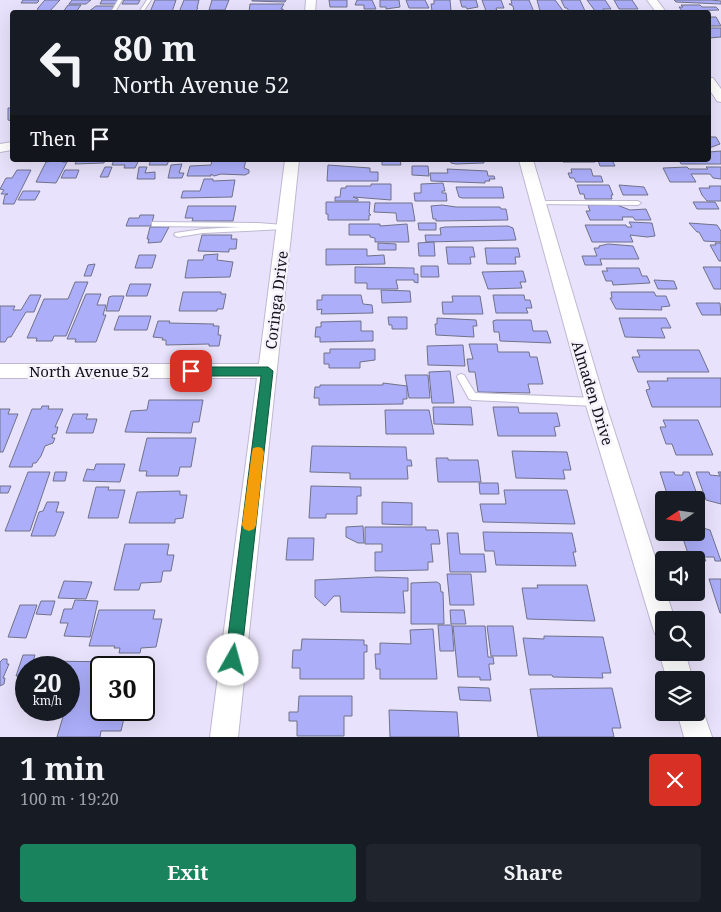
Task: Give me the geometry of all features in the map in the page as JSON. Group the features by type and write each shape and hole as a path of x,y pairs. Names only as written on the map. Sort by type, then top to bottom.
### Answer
{"street":[{"path":"711,84 721,98"},
{"name":"Coringa Drive","path":"224,737 292,162"},
{"name":"Almaden Drive","path":"527,162 595,402 660,611"},
{"name":"North Avenue 52","path":"0,371 268,371"},
{"path":"693,721 698,737"}],"lane":[{"path":"537,203 638,203"},
{"path":"155,224 284,227"},
{"path":"178,235 190,232 257,230 284,227"},
{"path":"461,377 472,396 595,402"}],"building":[{"path":"23,0 39,1 37,3 21,3"},
{"path":"45,0 60,0 51,10 38,10"},
{"path":"72,0 91,0 86,4 69,4"},
{"path":"102,0 119,0 117,4 100,4"},
{"path":"124,0 140,0 138,4 122,4"},
{"path":"155,0 176,0 173,10 151,10"},
{"path":"184,0 199,0 196,10 180,10"},
{"path":"212,0 229,0 225,10 209,10"},
{"path":"252,0 286,0 285,2"},
{"path":"329,0 347,0 347,7 330,7"},
{"path":"357,0 372,0 376,9 364,9 364,5 355,5"},
{"path":"380,0 399,0 400,7 386,9 386,7 380,7"},
{"path":"406,0 425,0 429,8 409,8"},
{"path":"434,0 450,0 451,10 432,10 431,4 434,4"},
{"path":"460,0 476,0 478,7 467,9 462,7"},
{"path":"482,0 501,0 504,8 496,8 497,10 486,10"},
{"path":"511,0 529,0 533,10 514,10 513,6 509,4 512,4"},
{"path":"537,0 555,0 562,10 540,10"},
{"path":"561,0 580,0 585,10 568,10 565,8"},
{"path":"587,0 605,0 611,9 603,10 594,10"},
{"path":"614,0 632,0 638,9 619,9"},
{"path":"674,0 711,0 721,1 721,4 676,2"},
{"path":"250,4 284,4 281,9 283,10 249,10"},
{"path":"68,5 81,5 77,10 64,10"},
{"path":"681,5 700,5 702,7 716,7 719,10 681,10 679,7 683,7"},
{"path":"96,6 114,6 113,10 91,10"},
{"path":"711,17 716,17 721,26 711,26"},
{"path":"711,28 721,28 721,37 711,38"},
{"path":"8,108 10,108 10,120 8,120"},
{"path":"711,137 716,137 720,144 711,147"},
{"path":"721,151 721,164 681,164 680,162 711,162 711,152"},
{"path":"46,162 67,162 56,183 36,182"},
{"path":"76,162 104,162 104,163 75,164"},
{"path":"113,162 138,162 135,168 124,168 125,165 112,165"},
{"path":"150,162 168,162 167,165 149,165"},
{"path":"212,162 246,162 244,168 249,170 249,173 245,175 221,174 214,176 211,174 211,176 187,176 190,166 211,165"},
{"path":"382,162 400,162 401,165 382,165"},
{"path":"451,162 484,163 456,164"},
{"path":"599,162 613,162 615,166 600,166"},
{"path":"182,164 179,173 184,173 182,178 168,178 171,165"},
{"path":"328,165 370,168 370,172 378,172 378,181 327,181"},
{"path":"412,166 428,166 429,176 412,175"},
{"path":"105,167 112,167 108,177 100,177"},
{"path":"139,167 147,167 145,173 155,172 155,179 137,179"},
{"path":"687,167 689,169 708,169 706,167 721,167 721,179 713,178 710,174 691,174 696,182 670,182 663,168"},
{"path":"447,169 487,171 488,176 494,176 495,179 489,179 490,181 485,181 485,183 431,181 430,173 448,173"},
{"path":"571,169 591,169 593,176 601,176 603,182 576,182 574,178 570,178 568,173 572,173"},
{"path":"17,170 31,170 14,204 3,204 5,195 8,194 1,194 4,190 0,189 6,178 12,178"},
{"path":"65,170 79,170 76,178 61,178"},
{"path":"204,179 213,179 213,181 235,180 232,197 181,198 183,191 200,191"},
{"path":"443,183 445,191 442,191 442,193 446,193 447,201 415,201 414,193 421,193 421,184"},
{"path":"371,184 391,184 391,200 353,197 358,199 358,201 335,201 335,197 340,197 341,188 346,188 346,186 371,186"},
{"path":"577,185 609,185 613,195 611,195 612,199 585,199 584,194 580,194"},
{"path":"619,185 644,187 648,195 623,195"},
{"path":"709,186 721,186 721,201 707,201 702,195 699,188 710,188"},
{"path":"456,187 502,187 504,198 462,198 459,197"},
{"path":"23,191 40,191 35,200 18,200"},
{"path":"326,202 370,202 369,213 371,215 369,215 369,220 328,220"},
{"path":"693,202 715,202 719,209 697,209"},
{"path":"375,203 412,203 415,221 397,221 396,213 374,212"},
{"path":"588,205 617,205 630,210 646,209 651,220 635,220 633,217 622,217 623,220 590,220 586,211 590,211"},
{"path":"188,206 236,206 233,221 192,221 193,218 185,218"},
{"path":"431,206 456,207 500,207 501,209 506,209 508,220 436,221 436,219 433,219"},
{"path":"140,215 154,215 151,226 126,226 129,218 139,218"},
{"path":"629,222 652,223 655,236 630,235 633,242 592,242 585,225 626,225 627,227 632,227"},
{"path":"418,223 436,223 436,230 419,230"},
{"path":"689,223 717,225 721,231 721,242 704,241 699,232"},
{"path":"349,224 380,224 380,226 407,224 409,242 375,242 375,238 370,237 370,235 349,235"},
{"path":"508,226 513,228 516,240 426,242 425,235 441,235 440,228 445,227"},
{"path":"150,227 169,227 161,242 148,243"},
{"path":"202,235 232,235 231,239 237,239 236,249 229,249 229,252 198,251"},
{"path":"434,242 435,256 419,256 418,243"},
{"path":"378,243 396,244 396,250 378,250"},
{"path":"715,243 721,243 721,261 719,261 710,245 716,245"},
{"path":"608,244 633,246 639,259 600,259 602,265 585,265 582,256 597,256 594,248"},
{"path":"446,247 473,247 475,257 470,257 471,264 448,264"},
{"path":"485,248 518,248 520,257 515,257 516,264 487,264"},
{"path":"326,249 367,249 367,256 384,255 385,264 326,265"},
{"path":"218,254 217,260 233,262 230,277 185,278 188,260 203,260 204,255"},
{"path":"139,255 156,255 152,268 135,268"},
{"path":"95,264 91,276 84,276 88,265"},
{"path":"421,266 438,266 439,277 421,277"},
{"path":"355,267 414,268 414,274 418,274 418,283 414,282 414,280 396,280 398,289 367,289 367,283 355,283"},
{"path":"703,267 721,267 721,289 714,289"},
{"path":"606,268 639,268 642,276 647,276 650,283 613,285 612,281 606,281 602,271 608,271"},
{"path":"523,271 526,282 520,282 522,288 488,289 482,272"},
{"path":"654,280 674,281 677,289 658,289"},
{"path":"75,282 88,282 66,336 54,336 52,341 36,341 37,338 27,338 44,299 68,299"},
{"path":"130,284 151,284 147,296 126,296"},
{"path":"381,290 410,291 411,302 382,303"},
{"path":"183,292 221,292 221,294 226,294 223,309 217,309 217,311 179,311"},
{"path":"611,292 654,292 656,296 666,296 670,306 661,307 662,310 616,309 610,298 612,298"},
{"path":"86,294 101,294 97,305 106,305 103,315 106,315 96,342 75,342 76,339 67,339"},
{"path":"30,295 41,295 34,312 26,312 11,337 8,337 5,342 0,342 0,306 15,306 13,310 21,310"},
{"path":"322,295 361,295 363,304 372,305 373,313 321,314 322,309 317,310 317,300 322,300"},
{"path":"493,295 524,295 525,300 530,300 532,308 526,308 528,313 496,313"},
{"path":"124,296 119,311 106,311 109,297"},
{"path":"452,296 480,296 483,314 443,314 442,302 453,302"},
{"path":"696,303 720,303 721,315 702,315"},
{"path":"119,316 151,316 147,330 114,330"},
{"path":"388,317 407,317 407,329 392,329 392,325 389,325"},
{"path":"437,318 476,320 477,326 473,326 474,337 436,335 435,324 437,324"},
{"path":"619,318 666,318 671,328 661,328 665,338 625,337"},
{"path":"531,320 533,331 547,331 551,343 500,341 499,332 494,332 493,321"},
{"path":"158,321 214,324 213,326 219,326 218,335 221,335 219,346 209,346 209,344 166,345 166,340 162,340 163,338 153,337"},
{"path":"361,321 361,331 373,331 373,341 320,342 320,337 315,337 316,327 321,327 321,322"},
{"path":"469,344 497,344 498,352 529,352 530,357 537,357 543,384 528,384 530,393 478,392 475,372 469,372 467,359 473,359"},
{"path":"463,345 465,366 428,365 427,346"},
{"path":"330,349 375,349 375,360 360,362 360,368 329,368 329,364 324,364 324,353 330,353"},
{"path":"637,350 699,350 709,372 638,372 632,357 640,357"},
{"path":"450,371 454,403 432,403 429,372"},
{"path":"405,375 428,375 430,398 409,398"},
{"path":"667,378 721,378 721,407 652,407 646,390 650,389 647,381 668,381"},
{"path":"383,383 407,386 407,399 403,399 403,404 319,405 319,398 314,398 315,387 320,387 320,385 383,385"},
{"path":"149,400 203,400 199,422 193,422 191,433 125,432 131,411 147,410"},
{"path":"42,406 49,406 48,409 63,409 55,427 58,427 56,434 53,434 52,438 55,438 53,443 45,446 41,456 36,463 33,463 32,467 9,467 32,409 41,409"},
{"path":"433,407 471,407 473,425 434,424"},
{"path":"493,407 518,407 519,413 557,413 560,426 554,427 556,436 498,436"},
{"path":"0,409 10,409 8,414 18,414 3,452 0,452"},
{"path":"385,410 429,410 434,434 386,434"},
{"path":"73,414 88,414 86,419 97,419 93,433 66,433"},
{"path":"663,420 698,420 713,455 676,455 672,444 666,444 660,427 666,427"},
{"path":"147,438 196,438 191,467 180,467 178,476 146,476 147,471 139,471"},
{"path":"312,446 406,447 407,460 411,460 412,466 407,466 408,479 350,479 350,473 310,472"},
{"path":"512,451 567,452 571,470 563,470 565,479 516,478"},
{"path":"436,458 478,460 481,482 438,482"},
{"path":"96,464 125,464 120,482 83,481 87,469 94,470"},
{"path":"28,472 50,472 30,531 5,531"},
{"path":"55,472 67,472 65,481 53,481"},
{"path":"660,472 674,472 675,475 683,475 683,472 689,472 696,491 666,491"},
{"path":"696,472 709,472 710,475 720,476 718,472 721,472 721,504 706,500 705,491 703,491"},
{"path":"479,483 498,483 499,494 480,494"},
{"path":"0,486 11,486 8,493 0,493"},
{"path":"311,486 361,487 361,496 357,496 357,514 326,514 326,518 309,518"},
{"path":"96,487 109,487 108,490 125,490 118,518 88,518"},
{"path":"504,490 567,490 575,524 483,522 480,504 506,504"},
{"path":"180,491 180,495 187,495 183,518 175,519 175,523 129,523 137,492"},
{"path":"47,502 59,502 56,512 64,512 55,536 31,536 39,512 43,511"},
{"path":"382,502 412,503 412,525 382,524"},
{"path":"363,526 364,543 358,543 346,537 346,527"},
{"path":"365,527 426,527 426,530 438,530 440,544 431,544 433,562 428,562 428,570 375,571 375,552 382,552 382,544 365,544"},
{"path":"705,529 710,530 721,561 715,561 714,557 705,557 705,551 687,551 684,541 705,541"},
{"path":"483,532 572,533 576,552 573,552 576,566 496,565 494,551 485,551"},
{"path":"447,533 458,533 460,554 484,554 486,572 450,572"},
{"path":"288,538 314,538 313,560 286,560"},
{"path":"125,544 169,544 167,555 174,555 171,571 163,571 161,582 141,583 139,590 114,590"},
{"path":"447,574 471,574 474,605 450,605"},
{"path":"378,577 408,578 408,591 403,591 405,613 341,612 340,596 334,596 325,606 315,597 315,580"},
{"path":"709,579 721,579 721,613 720,613"},
{"path":"64,581 92,582 86,599 58,598"},
{"path":"437,582 440,584 441,592 443,592 444,624 411,624 411,583"},
{"path":"537,585 587,585 595,621 527,619 522,588 538,588"},
{"path":"75,600 98,601 90,637 64,636 68,623 60,623 64,609 72,609"},
{"path":"41,601 55,601 51,615 36,614"},
{"path":"20,605 37,605 26,638 8,637"},
{"path":"99,610 155,610 153,619 162,619 156,647 141,648 140,653 119,653 120,648 114,648 115,646 89,646"},
{"path":"450,610 464,610 466,624 451,624"},
{"path":"438,625 452,625 454,651 440,651"},
{"path":"453,626 485,626 488,657 493,657 494,664 489,664 491,680 480,680 480,677 458,677"},
{"path":"487,626 513,626 517,656 491,656"},
{"path":"433,629 437,679 380,679 380,669 376,669 375,654 380,654 380,643 411,644 410,630"},
{"path":"544,636 603,637 611,673 602,673 603,678 529,675 523,638 544,639"},
{"path":"302,639 364,640 364,645 367,645 367,652 364,652 364,679 300,679 300,668 292,668 293,650 301,650"},
{"path":"3,659 7,659 7,664 9,664 3,678 5,678 4,684 0,686 0,662"},
{"path":"80,661 90,662 90,721 123,721 121,731 101,731 100,737 57,737 62,721 80,721"},
{"path":"458,687 489,688 491,701 460,700"},
{"path":"612,688 621,728 612,728 614,737 538,737 530,689"},
{"path":"299,696 352,696 352,716 344,716 344,736 297,736 297,721 289,721 289,712 298,712"},
{"path":"389,710 457,712 459,737 390,737"}],"slow traffic":[{"path":"249,525 258,452"}],"route":[{"path":"191,371 268,371 233,660"}]}
